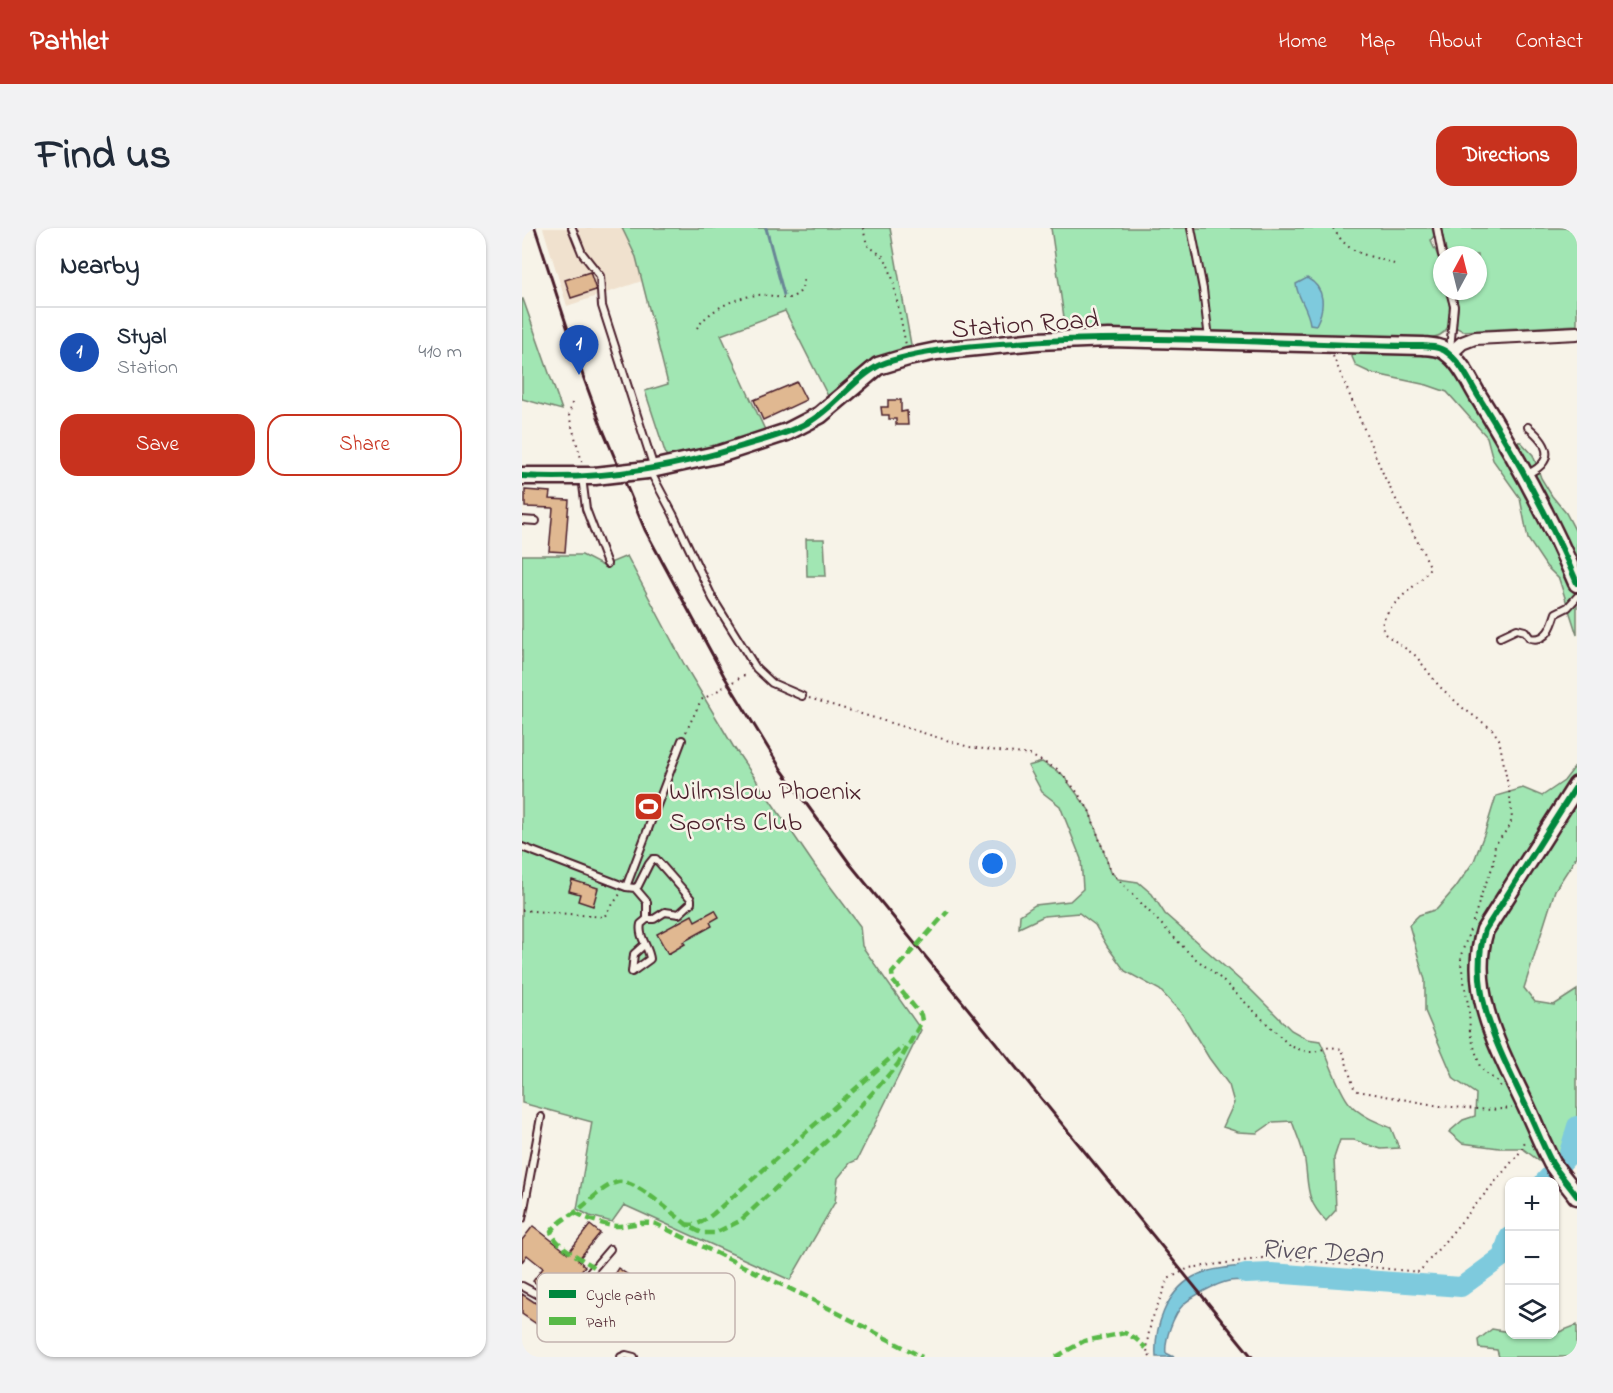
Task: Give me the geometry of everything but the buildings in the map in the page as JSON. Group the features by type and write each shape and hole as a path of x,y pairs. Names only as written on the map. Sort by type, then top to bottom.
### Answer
{"street":[{"path":"1577,333 1474,338 1462,343 1450,354 1506,441 1557,538 1577,583"},
{"name":"Station Road","path":"522,476 588,476 650,469 720,454 779,435 807,423 833,406 878,366 908,357 964,347 1066,339 1209,340 1423,346 1440,348 1450,354"},
{"path":"1573,1190 1553,1164 1487,1018 1481,988 1480,959 1485,930 1577,785"}],"lane":[{"path":"572,228 582,253 600,276 602,306 650,469 713,599 756,668 772,683 802,696"},
{"path":"1191,228 1203,288 1209,340"},
{"path":"1437,228 1440,246"},
{"path":"1450,354 1454,306 1452,300"},
{"path":"1525,476 1543,465 1546,459 1542,438 1528,427"},
{"path":"588,476 586,509 607,564"},
{"path":"522,520 536,521"},
{"path":"1500,637 1517,630 1525,632 1530,638 1540,639 1547,634 1556,613 1568,607 1577,597"},
{"path":"626,887 682,740"},
{"path":"522,847 626,887 636,888 647,902 647,919"},
{"path":"636,888 649,864 656,859 691,899 690,906 679,914 665,912 647,919 640,926 644,945"},
{"path":"522,1219 541,1118"},
{"path":"589,1273 610,1249"},
{"path":"522,1286 537,1294"},
{"path":"621,1357 626,1355 634,1357"}],"path":[{"path":"863,228 867,245 884,258 892,276 908,357"},
{"path":"1333,228 1341,242 1349,249 1394,264"},
{"path":"697,328 704,320 732,301 758,295 785,298 796,296 801,289 803,276"},
{"path":"1331,345 1335,365 1352,404 1400,508 1430,566 1428,574 1395,604 1383,620 1382,630 1416,656 1439,686 1464,709 1492,729 1499,739 1512,819 1497,843 1493,866 1488,877"},
{"path":"572,403 569,416 588,476"},
{"path":"682,740 701,700 748,673"},
{"path":"802,696 969,747 1030,755 1062,774 1084,800 1111,872 1191,955 1220,978 1290,1046 1297,1050 1314,1052 1330,1047 1340,1047 1354,1088 1362,1093 1440,1106 1491,1110 1512,1108"},
{"path":"522,910 604,917 626,887"},
{"path":"1150,1357 1146,1348 1151,1322 1168,1279 1189,1268 1272,1257 1419,1272 1521,1151 1527,1135"}],"shaded area":[{"path":"543,228 622,228 636,257 642,281 567,306"}],"green space":[{"path":"622,228 890,228 912,350 881,360 855,374 830,400 785,311 721,335 766,432 724,446 667,458 645,391 668,384 636,257"},
{"path":"1051,228 1432,228 1434,236 1431,240 1433,300 1448,300 1450,311 1450,322 1445,331 1440,335 1419,339 1066,331"},
{"path":"1441,228 1577,228 1577,325 1463,331 1455,327 1458,309 1456,300 1487,300 1487,246 1445,246"},
{"path":"523,299 562,410 522,399"},
{"path":"1355,345 1440,348 1506,441 1521,442 1533,455 1541,478 1566,513 1577,534 1577,635 1559,579 1546,566 1528,539 1520,498 1493,460 1487,437 1447,392 1427,385 1371,373 1356,366 1352,357"},
{"path":"806,539 824,539 826,576 807,576"},
{"name":"Wilmslow Phoenix Sports Club","path":"522,555 582,555 603,566 627,556 684,664 733,746 815,866 860,926 862,946 921,1030 857,1160 850,1163 838,1178 835,1202 790,1280 624,1205 612,1222 590,1216 577,1209 592,1122 522,1103"},
{"path":"1042,762 1062,774 1089,810 1111,872 1118,879 1138,882 1152,894 1165,914 1249,988 1291,1030 1307,1039 1320,1041 1338,1083 1350,1104 1364,1115 1391,1128 1399,1148 1381,1149 1354,1140 1340,1140 1334,1158 1336,1210 1326,1221 1311,1199 1304,1156 1292,1121 1273,1122 1257,1133 1238,1132 1223,1127 1234,1103 1229,1085 1209,1058 1183,1015 1160,990 1125,971 1095,925 1079,913 1044,916 1019,928 1020,915 1035,905 1070,901 1083,889 1081,859 1060,806 1042,792 1028,766"},
{"path":"1577,764 1577,856 1555,890 1524,988 1535,1002 1554,1005 1577,990 1577,1163 1543,1164 1522,1148 1499,1148 1462,1143 1449,1132 1463,1120 1475,1116 1476,1094 1454,1079 1425,1011 1425,980 1409,925 1419,915 1437,909 1474,861 1496,796 1523,788 1542,796 1564,781"},
{"path":"1577,1325 1577,1357 1499,1357 1497,1350 1479,1348 1478,1340 1492,1329 1505,1331 1505,1339 1559,1339 1559,1332"}],"water":[{"path":"1307,278 1318,287 1321,293 1321,312 1316,325 1310,324 1296,284"},
{"name":"River Dean","path":"1271,1265 1271,1281 1229,1281 1204,1291 1187,1302 1176,1314 1170,1328 1166,1353 1174,1357 1156,1357 1157,1334 1164,1312 1169,1301 1184,1284 1200,1273 1231,1267"}],"waterway":[{"path":"766,228 784,295"},
{"name":"River Dean","path":"1549,1177 1568,1156 1577,1126"},
{"name":"River Dean","path":"1245,1274 1271,1273 1461,1287 1502,1257 1505,1248"}],"railway":[{"path":"535,228 583,376 645,530 724,676 781,769 850,864 1252,1357"}],"marked path":[{"path":"594,1267 558,1243 551,1232 608,1186 618,1182 635,1186 692,1228 702,1233 715,1233 740,1221 832,1136 898,1064 922,1021 921,1015 893,981 892,973 948,911"},
{"path":"685,1224 697,1224 713,1214 903,1047"},
{"path":"575,1213 612,1226 656,1224 807,1297 922,1357"},
{"path":"1056,1357 1084,1341 1125,1333 1146,1348"}],"cycle path":[{"path":"522,476 606,475 689,461 743,446 785,433 809,422 860,379 882,364 909,356 949,349 1016,343 1118,339 1423,346 1446,352 1466,375 1532,489 1577,583"},
{"path":"1577,785 1485,930 1480,953 1483,998 1496,1042 1552,1163 1577,1196"}],"place":[{"name":"Styal","path":"579,375"},
{"name":"Wilmslow Phoenix Sports Club","path":"648,806"}]}
